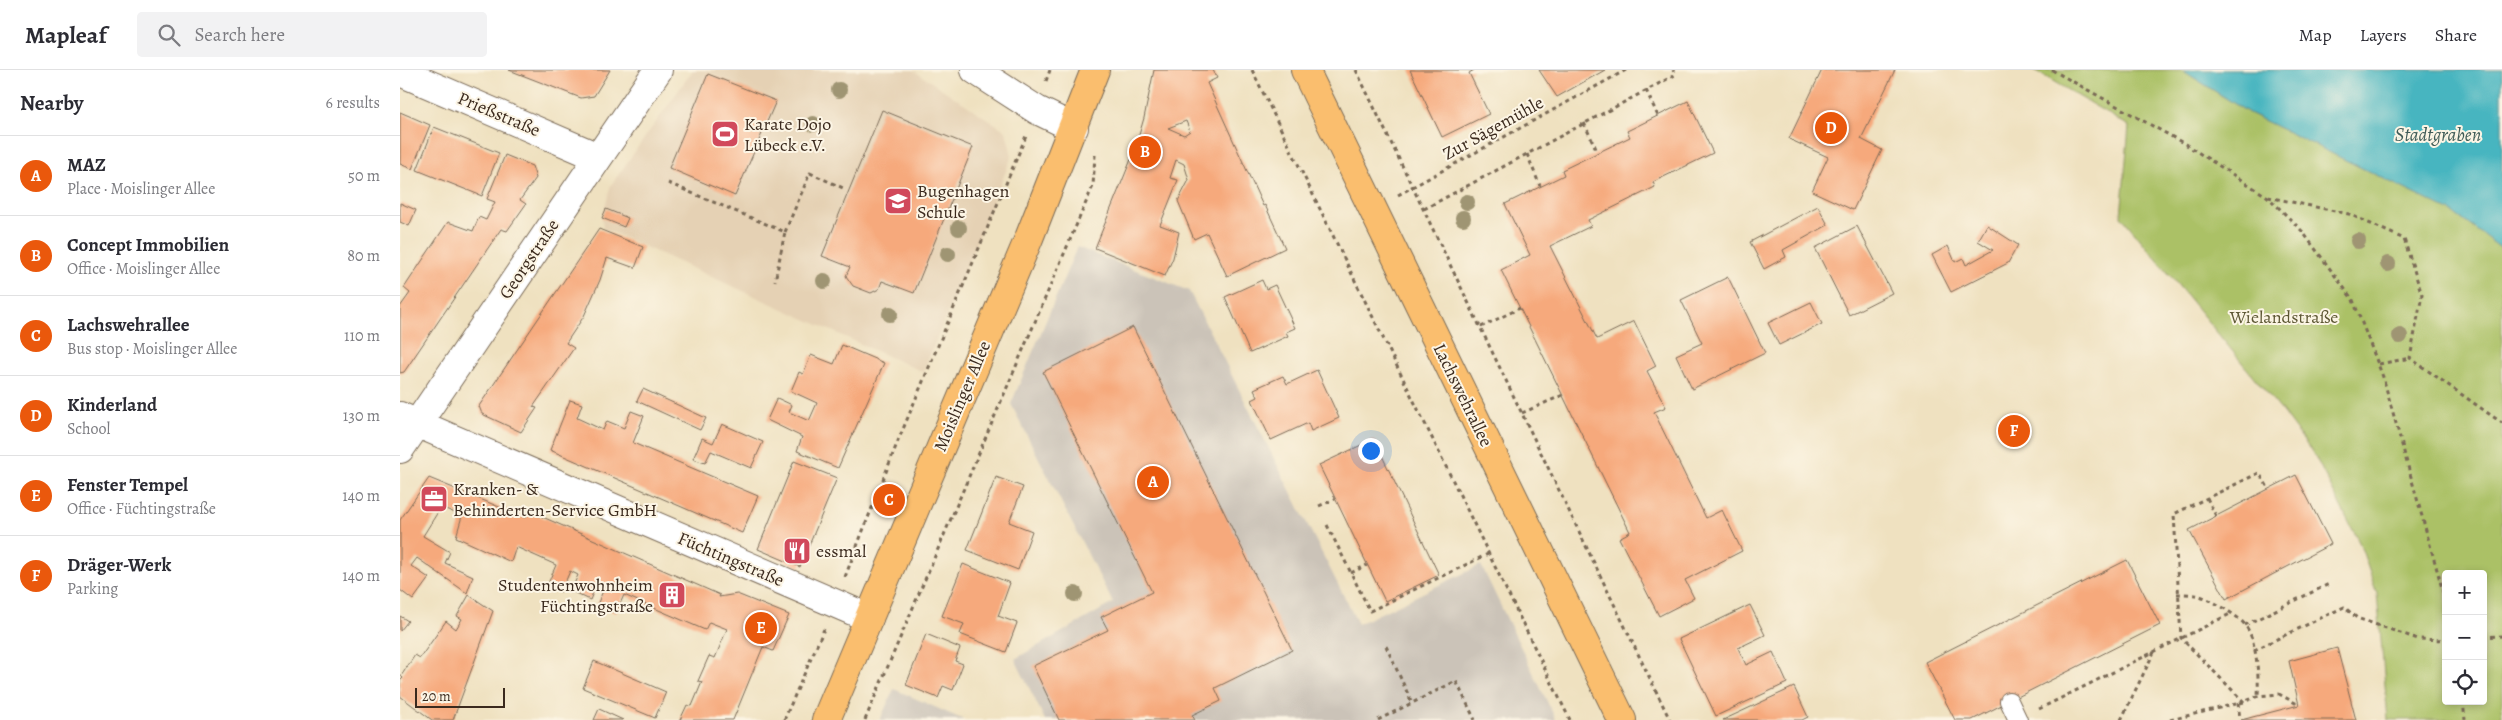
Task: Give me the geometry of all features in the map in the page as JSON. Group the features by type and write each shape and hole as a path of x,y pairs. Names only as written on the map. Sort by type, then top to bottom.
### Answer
{"main road":[{"name":"Moislinger Allee","path":"826,720 1074,128 1095,70"},
{"name":"Lachswehrallee","path":"1305,70 1622,720"}],"street":[{"name":"Georgstraße","path":"400,449 409,420 598,157 658,70"},
{"path":"975,70 1037,110 1074,128"},
{"name":"Prießstraße","path":"400,72 598,157"},
{"name":"Füchtingstraße","path":"409,420 869,618"}],"lane":[{"path":"2009,702 2018,720"}],"path":[{"path":"1252,70 1570,720"},
{"path":"1356,70 1670,720"},
{"name":"Zur Sägemühle","path":"1371,208 1413,187 1626,70"},
{"path":"1424,209 1674,75 1674,70"},
{"path":"2052,70 2185,144 2268,197 2302,231 2353,300 2378,364 2442,588"},
{"path":"1646,90 1658,116"},
{"path":"784,720 835,604 898,441 1037,110"},
{"path":"1584,123 1598,153"},
{"path":"865,720 1093,186 1095,149"},
{"path":"1527,154 1540,186"},
{"path":"775,281 785,232 810,173 843,188"},
{"path":"668,183 785,232"},
{"path":"2268,197 2349,214 2404,239 2422,295 2410,358"},
{"path":"1481,327 1520,308"},
{"path":"2378,364 2410,358 2502,423"},
{"path":"1522,413 1563,395"},
{"path":"2244,702 2181,638 2177,594 2174,514 2259,473 2269,489"},
{"path":"2207,498 2216,516"},
{"path":"1318,506 1335,499"},
{"path":"1327,525 1370,610 1488,554"},
{"path":"1351,572 1367,565"},
{"path":"2245,625 2331,583"},
{"path":"2177,594 2200,596 2245,625 2254,650 2259,674 2258,696"},
{"path":"2254,650 2344,606 2357,618 2418,638 2442,640"},
{"path":"2018,720 2230,614"},
{"path":"2487,638 2502,636"},
{"path":"1386,646 1412,703"},
{"path":"2121,720 2154,652"},
{"path":"1378,720 1456,681 1475,720"},
{"path":"2170,720 2238,704 2258,696 2279,694 2299,706"},
{"path":"2238,704 2240,720"},
{"path":"2463,705 2465,720"}],"shaded area":[{"name":"Bugenhagen Schule","path":"693,70 913,70 1006,131 1012,156 923,372 603,228 602,218 611,185"},
{"path":"1077,247 1189,291 1358,624 1481,565 1556,720 1045,720 1015,659 1113,603 1011,404"},
{"path":"894,689 964,720 880,720"}],"green space":[{"name":"Wielandstraße","path":"2034,70 2182,70 2249,113 2452,212 2502,249 2502,720 2388,720 2377,594 2360,544 2315,456 2281,410 2121,216 2129,126"}],"water":[{"name":"Stadtgraben","path":"2182,70 2502,70 2502,249 2452,212 2249,113"}],"building":[{"path":"509,70 610,70 594,96 581,98"},
{"path":"1154,70 1213,70 1217,78 1207,83 1263,206 1265,205 1285,248 1227,276 1207,233 1194,239 1178,201 1189,180 1184,164 1176,160 1170,178 1178,180 1160,225 1179,232 1173,258 1165,276 1095,248 1134,152 1144,118","holes":["1186,121 1190,131 1184,135 1168,128"]},
{"path":"1410,70 1474,70 1469,73 1489,114 1442,137"},
{"path":"1539,70 1605,70 1557,97"},
{"path":"1822,70 1895,70 1861,139 1882,150 1853,210 1812,191 1828,157 1789,139"},
{"path":"708,74 776,101 735,196 669,168"},
{"path":"1688,101 1713,153 1653,182 1655,187 1588,220 1591,226 1550,246 1597,339 1634,321 1656,366 1647,371 1666,407 1654,412 1706,518 1722,510 1742,551 1685,580 1694,598 1659,616 1619,538 1630,532 1501,270 1530,255 1505,204 1564,175 1562,170 1630,137 1627,131"},
{"name":"Bugenhagen Schule","path":"882,110 973,147 914,293 882,281 879,289 871,293 853,286 846,276 850,267 822,256"},
{"path":"400,112 430,125 412,169 400,164"},
{"path":"434,127 499,153 482,196 417,170"},
{"path":"505,155 532,166 536,178 520,200 526,204 507,231 501,229 404,372 400,373 400,307 410,293 404,288 448,222 473,231 479,217 486,220 495,202 487,199"},
{"path":"400,203 416,210 409,226 400,222"},
{"path":"1818,206 1828,225 1783,250 1786,257 1764,269 1750,242"},
{"path":"606,209 628,218 624,227 602,218"},
{"path":"1987,225 2018,245 2008,263 1951,292 1932,255 1948,246 1955,262 1963,258 1966,265 1993,250 1978,241"},
{"path":"1857,226 1892,293 1849,315 1815,248"},
{"path":"599,229 643,247 635,268 607,258 600,280 584,316 566,343 574,348 533,407 537,408 521,432 482,414 479,406"},
{"path":"1728,277 1765,353 1692,389 1676,355 1702,343 1681,300"},
{"path":"1262,280 1266,289 1275,285 1295,328 1286,332 1288,336 1250,353 1225,297"},
{"path":"1811,302 1822,324 1779,345 1768,323"},
{"path":"1133,327 1292,650 1215,688 1221,701 1192,715 1195,720 1059,720 1033,666 1108,630 1101,617 1152,592 1043,372"},
{"path":"842,345 884,363 838,468 797,451 802,437 767,420 777,398 792,405 789,412 809,421 817,403 791,391 799,372 803,374 811,355 834,364"},
{"path":"1317,370 1339,418 1311,431 1308,423 1271,440 1252,400 1258,397 1254,389 1283,376 1287,384"},
{"path":"643,389 706,418 700,430 637,401"},
{"path":"570,400 582,404 577,418 603,430 607,421 624,428 631,411 644,416 633,443 758,496 742,533 550,450"},
{"path":"722,424 763,442 751,468 711,451 705,463 693,459 702,438 713,443"},
{"path":"1374,439 1439,575 1385,601 1319,465"},
{"path":"794,461 837,478 800,567 758,549"},
{"path":"2296,475 2331,544 2226,599 2189,530"},
{"path":"996,477 1023,487 1009,522 1032,531 1018,570 967,550"},
{"path":"429,478 526,518 529,511 720,595 719,597 737,594 789,615 773,651 763,647 733,720 680,720 687,705 692,706 702,682 698,681 709,656 715,658 727,629 709,622 705,630 624,595 616,613 597,605 605,586 597,583 590,600 571,591 578,575 570,571 561,592 547,586 556,565 516,547 511,562 456,537 462,516 441,507 423,536 450,552 445,563 473,576 467,593 417,558 411,566 429,578 413,600 400,590 400,520"},
{"path":"2127,560 2160,625 1972,720 1955,720 1925,662"},
{"path":"963,564 1010,583 998,616 1017,623 1006,652 960,634 964,624 942,616"},
{"path":"469,595 493,611 453,720 432,720 400,696 400,681 403,678 401,676 415,655 420,658 446,621 456,629 462,619 457,616"},
{"path":"1750,605 1765,635 1738,648 1746,665 1773,652 1787,683 1716,716 1679,639"},
{"path":"400,616 408,621 400,631"},
{"path":"926,634 960,648 955,661 963,664 953,690 943,686 938,698 906,685"},
{"path":"2337,648 2356,720 2241,720 2299,705 2289,661"},
{"path":"594,661 666,692 655,718 583,688"},
{"path":"1794,687 1808,717 1802,720 1723,720"},
{"path":"599,709 623,720 594,720"}],"place":[{"name":"Kinderland","path":"1831,128"},
{"name":"Karate Dojo Lübeck e.V.","path":"725,134"},
{"name":"Concept Immobilien","path":"1145,152"},
{"name":"Bugenhagen Schule","path":"898,201"},
{"name":"Dräger-Werk","path":"2014,431"},
{"name":"MAZ","path":"1153,482"},
{"name":"Kranken- & Behinderten-Service GmbH","path":"434,499"},
{"name":"Lachswehrallee","path":"889,500"},
{"name":"essmal","path":"797,551"},
{"name":"Studentenwohnheim Füchtingstraße","path":"672,595"},
{"name":"Fenster Tempel","path":"761,628"}]}
